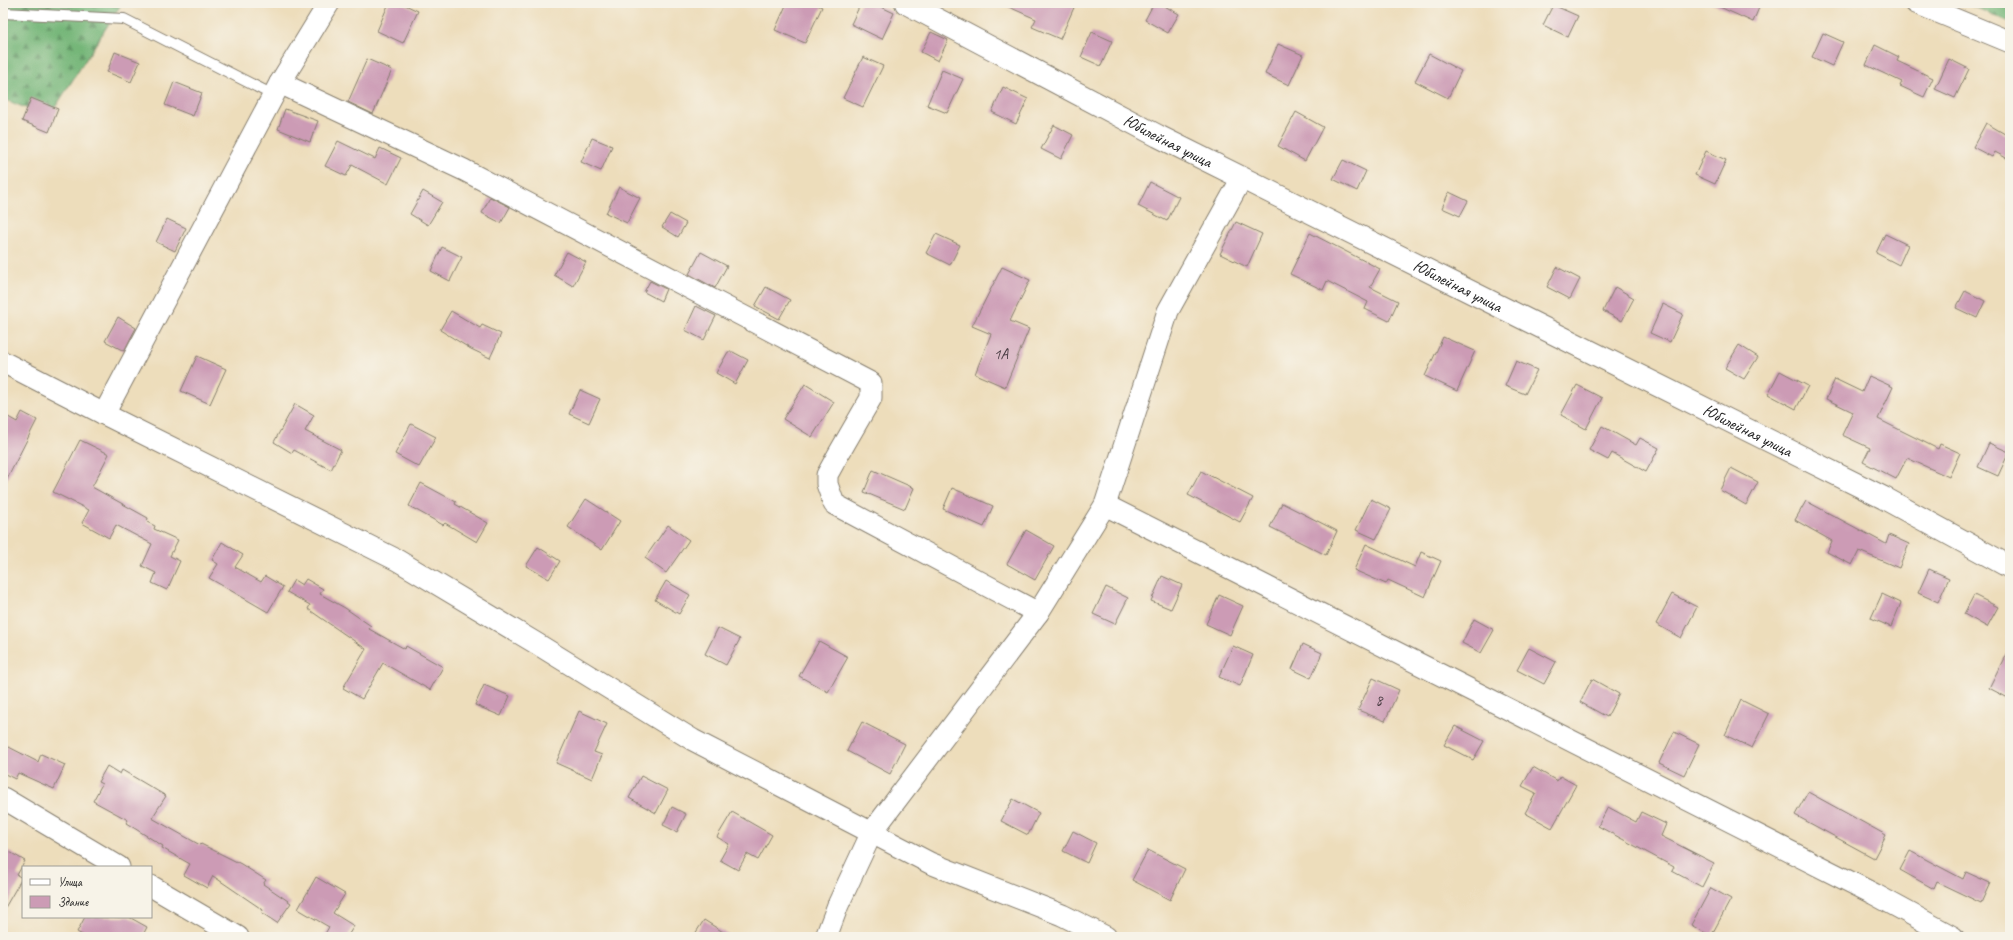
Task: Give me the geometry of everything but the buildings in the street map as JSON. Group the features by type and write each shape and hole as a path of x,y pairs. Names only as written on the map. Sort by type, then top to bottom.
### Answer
{"street":[{"path":"104,414 277,89 329,3"},
{"name":"Юбилейная улица","path":"906,3 1158,136 1884,498 2010,567"},
{"path":"1916,3 2010,42"},
{"path":"277,89 464,170 871,383 871,398 838,454 828,476 827,484 834,504 1038,613"},
{"path":"826,937 838,905 872,832 1038,613 1105,505 1168,311 1242,178"},
{"path":"3,362 397,560 693,740 930,863 1062,915 1106,937"},
{"path":"1105,505 1874,894 1953,937"},
{"path":"3,798 117,866"},
{"path":"152,887 238,937"}],"lane":[{"path":"3,13 124,18 277,89"}],"green space":[{"path":"3,3 122,3 49,117 3,99"},
{"path":"1965,3 2010,3 2010,22"}]}
